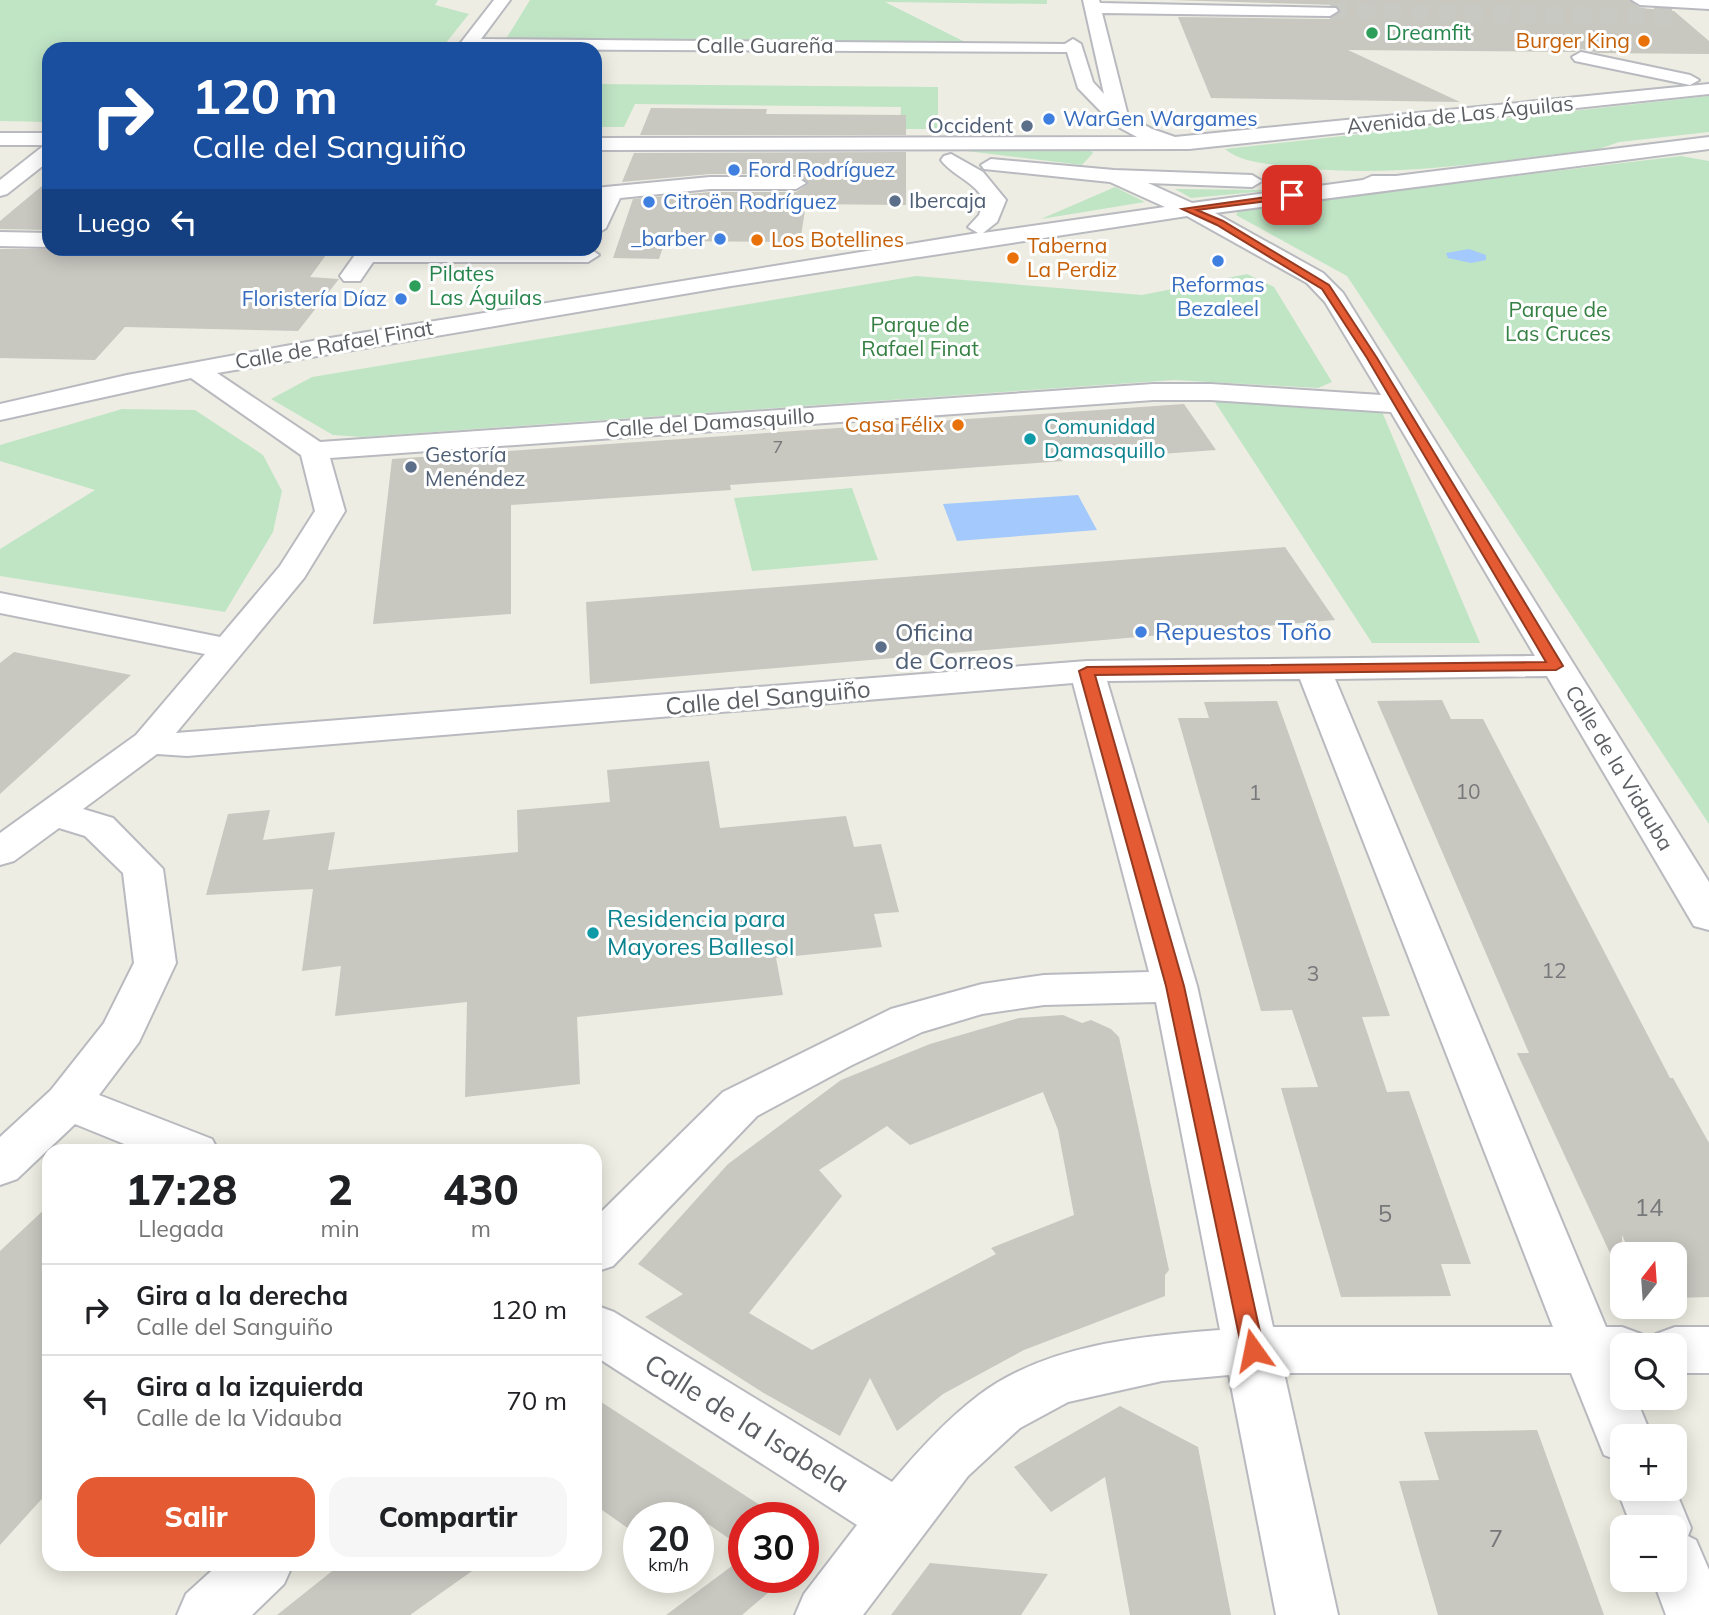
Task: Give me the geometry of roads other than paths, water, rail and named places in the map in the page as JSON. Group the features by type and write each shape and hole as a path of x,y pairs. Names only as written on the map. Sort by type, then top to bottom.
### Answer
{"street":[{"path":"470,42 502,0"},
{"path":"1640,0 1709,4"},
{"path":"1065,194 1114,176 1128,144 1120,135 1121,119 1092,4 1330,11"},
{"path":"1681,15 1709,11"},
{"path":"743,27 764,35 772,46"},
{"path":"571,42 577,35 602,28"},
{"name":"Calle Guareña","path":"602,44 1067,46 1084,84 1121,119"},
{"path":"1581,57 1709,86"},
{"name":"Avenida de Las Águilas","path":"1128,144 1208,150 1709,86"},
{"path":"1492,94 1531,108"},
{"path":"1121,119 1146,134 1189,143"},
{"path":"0,139 42,139"},
{"name":"Avenida de Las Águilas","path":"602,144 847,146 1189,143 1276,173 1322,182"},
{"name":"Avenida de Las Águilas","path":"847,146 951,160 1114,176 1396,182 1705,145"},
{"path":"0,190 42,157"},
{"path":"951,160 972,172 991,190 995,200 989,217 979,227"},
{"name":"Calle de la Vidauba","path":"1114,176 1220,223 1326,287 1709,916"},
{"name":"Calle de Rafael Finat","path":"0,412 197,369 623,296 919,248 1396,182"},
{"path":"603,194 710,183 796,183"},
{"name":"Calle de Rafael Finat","path":"919,248 1022,211"},
{"path":"0,239 42,240"},
{"path":"352,276 368,256"},
{"path":"591,256 623,296"},
{"path":"0,852 149,743 293,571 330,511 314,451 230,396 197,369"},
{"name":"Calle del Damasquillo","path":"314,451 1153,392 1211,392 1399,404"},
{"path":"0,603 229,649"},
{"name":"Calle del Sanguiño","path":"149,743 187,745 1087,671 1556,666"},
{"path":"1313,668 1606,1350 1622,1424"},
{"path":"1087,671 1175,986 1307,1615"},
{"path":"0,1166 68,1102 123,1031 155,963 143,869 99,827 53,813"},
{"path":"602,1244 740,1104 895,1026 982,999 1044,990 1175,986"},
{"path":"68,1102 175,1144"},
{"name":"Calle de la Isabela","path":"602,1332 898,1518"},
{"path":"826,1615 898,1518 948,1458 1000,1410 1057,1380 1162,1358 1253,1350 1606,1350"},
{"path":"1687,1350 1709,1350"},
{"path":"208,1615 255,1571"},
{"path":"1687,1590 1697,1615"}],"water":[{"path":"1469,249 1486,255 1486,260 1471,263 1448,258 1446,253"},
{"path":"1078,495 1097,530 957,541 943,504"}],"tunnel":[{"path":"1330,11 1681,17"}],"place":[{"name":"Dreamfit","path":"1372,33"},
{"name":"Burger King","path":"1644,41"},
{"name":"WarGen Wargames","path":"1049,119"},
{"name":"Occident","path":"1027,126"},
{"name":"Ford Rodríguez","path":"734,170"},
{"name":"Ibercaja","path":"895,201"},
{"name":"Citroën Rodríguez","path":"649,202"},
{"name":"_barber","path":"720,239"},
{"name":"Los Botellines","path":"757,240"},
{"name":"Taberna La Perdiz","path":"1013,258"},
{"name":"Reformas Bezaleel","path":"1218,261"},
{"name":"Pilates Las Águilas","path":"415,286"},
{"name":"Floristería Díaz","path":"401,299"},
{"name":"Casa Félix","path":"958,425"},
{"name":"Comunidad Damasquillo","path":"1030,439"},
{"name":"Gestoría Menéndez","path":"411,467"},
{"name":"Repuestos Toño","path":"1141,632"},
{"name":"Oficina de Correos","path":"881,647"},
{"name":"Residencia para Mayores Ballesol","path":"593,933"}],"park label":[{"name":"Parque de Las Cruces","path":"1558,322"},
{"name":"Parque de Rafael Finat","path":"920,337"}]}
